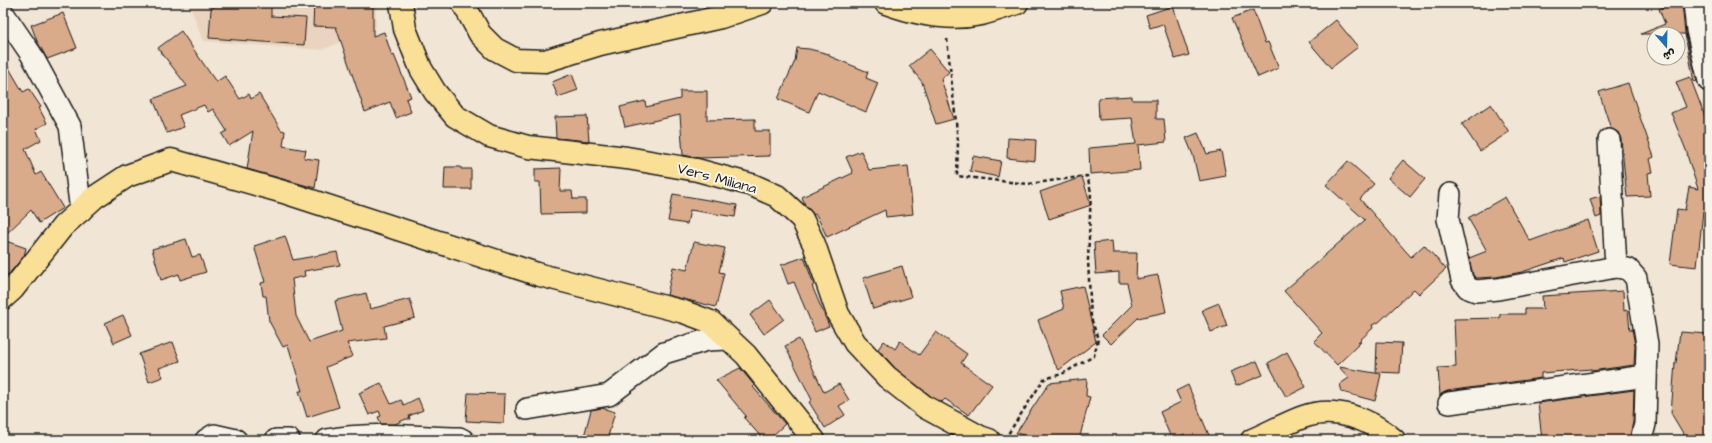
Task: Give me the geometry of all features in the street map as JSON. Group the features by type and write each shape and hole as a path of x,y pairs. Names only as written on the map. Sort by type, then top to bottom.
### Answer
{"main road":[{"name":"Vers Miliana","path":"401,3 405,29 421,69 435,92 455,116 489,136 528,147 627,158 697,170 752,185 777,196 802,218 814,244 838,314 855,343 887,377 925,407 999,437"},
{"path":"463,3 480,34 495,49 516,60 545,61 600,44 721,17 762,3"},
{"path":"886,3 947,17 980,14 1017,3"},
{"path":"3,298 13,289 63,226 95,197 127,176 171,160 287,193 540,275 684,312 711,322 746,355 814,440"},
{"path":"1252,440 1304,417 1332,413 1360,418 1386,433 1394,440"}],"street":[{"path":"1694,3 1697,30 1709,81"},
{"path":"1704,3 1709,6"},
{"path":"3,13 31,54 70,126 81,211"},
{"path":"1609,140 1616,267"},
{"path":"1450,194 1448,219 1462,280 1468,288 1476,291 1498,289 1616,267 1628,268 1636,278 1648,344 1645,424 1641,440"},
{"path":"527,410 609,395 664,353 707,340 728,339"},
{"path":"1449,402 1646,376"},
{"path":"206,440 214,435 236,440"},
{"path":"327,440 347,436 385,436 459,438 462,440"},
{"path":"276,440 289,440"}],"path":[{"path":"947,39 958,141 957,176 1028,184 1087,176 1091,192 1088,260 1091,318 1098,339 1094,356 1062,374 1044,379 999,437"}],"shaded area":[{"path":"189,3 376,3 376,27 322,50 203,41"}],"building":[{"path":"219,3 271,3 271,16 306,18 304,45 209,38 211,9"},
{"path":"1673,3 1682,3 1684,26 1660,26 1665,24 1659,9"},
{"path":"314,4 373,6 373,36 384,32 392,56 394,55 411,97 406,99 411,112 396,118 390,102 365,112 336,27 313,26"},
{"path":"1173,6 1189,55 1175,59 1163,24 1150,28 1146,15"},
{"path":"1253,10 1265,43 1268,42 1279,68 1258,77 1232,18"},
{"path":"63,13 77,48 47,59 37,41 31,25"},
{"path":"1336,20 1358,47 1331,68 1309,42"},
{"path":"181,31 216,82 225,76 240,99 249,94 251,99 259,94 281,130 285,131 283,146 306,150 304,158 319,160 315,188 247,169 253,131 229,146 222,134 227,131 213,109 208,112 204,105 179,115 184,127 167,133 153,99 187,86 158,48"},
{"path":"1686,37 1697,81 1694,82 1686,39"},
{"path":"797,48 809,49 829,54 829,56 868,72 866,78 878,83 866,112 818,91 809,112 778,99 795,61"},
{"path":"930,49 949,72 941,79 954,119 936,124 922,82 909,66"},
{"path":"3,58 23,92 29,89 41,107 39,108 47,123 36,129 41,140 25,149 36,175 41,172 63,208 39,223 31,210 3,237"},
{"path":"572,74 578,90 558,97 552,82"},
{"path":"1690,77 1709,127 1709,215 1706,215 1703,211 1697,267 1670,264 1677,209 1685,210 1689,187 1698,189 1688,155 1671,113 1686,107 1676,82"},
{"path":"1628,83 1654,157 1650,159 1653,172 1648,173 1650,196 1627,197 1621,139 1619,133 1611,129 1599,92"},
{"path":"680,91 707,91 707,120 755,119 755,131 770,131 770,156 699,158 683,155 680,115 625,127 620,107 645,101 646,107 680,99"},
{"path":"1132,96 1132,100 1156,100 1156,119 1164,119 1166,142 1138,145 1140,170 1090,174 1089,148 1136,144 1132,118 1099,120 1098,98"},
{"path":"1491,104 1509,132 1480,151 1462,124"},
{"path":"587,116 589,141 556,138 555,117"},
{"path":"1198,133 1207,154 1221,151 1226,176 1199,181 1193,155 1186,138"},
{"path":"1008,138 1036,140 1035,161 1007,158"},
{"path":"861,151 869,170 908,166 913,214 886,217 885,210 827,237 816,214 814,215 805,205 802,197 853,173 846,157"},
{"path":"973,156 1001,161 998,177 970,171"},
{"path":"1403,160 1425,179 1410,197 1388,178"},
{"path":"1348,161 1374,184 1360,199 1411,257 1424,245 1446,269 1419,294 1414,289 1379,322 1372,325 1373,328 1358,342 1361,342 1337,365 1314,341 1322,333 1284,291 1365,220 1326,185"},
{"path":"445,167 461,167 461,169 471,169 471,189 444,189"},
{"path":"561,168 560,191 572,191 573,199 586,199 586,213 541,214 540,182 535,182 535,169"},
{"path":"1082,177 1091,205 1049,219 1040,192"},
{"path":"673,194 737,205 735,217 690,210 687,224 668,221"},
{"path":"1600,196 1601,216 1596,218 1590,199"},
{"path":"1505,197 1530,241 1588,220 1598,251 1565,262 1564,258 1522,272 1496,277 1476,278 1473,275 1469,258 1487,251 1468,218"},
{"path":"285,236 293,260 337,252 340,265 304,271 305,276 292,279 296,316 309,342 342,331 335,301 366,293 370,309 410,299 415,318 384,326 386,338 347,343 353,356 326,367 339,407 307,417 299,391 302,391 288,345 283,347 269,321 266,296 263,296 261,283 265,282 254,246"},
{"path":"186,239 192,257 200,255 206,272 180,280 179,274 161,280 152,249"},
{"path":"3,240 26,248 24,256 8,275 3,273"},
{"path":"1112,241 1113,253 1137,253 1136,279 1158,275 1166,312 1138,318 1111,344 1102,335 1132,305 1127,283 1119,283 1119,272 1096,274 1094,243"},
{"path":"694,242 725,248 719,272 724,273 716,307 667,295 673,267 687,270"},
{"path":"804,257 814,285 812,286 829,326 815,332 794,282 788,284 781,265"},
{"path":"902,266 911,297 873,309 863,278"},
{"path":"1083,286 1096,342 1059,370 1053,361 1038,320 1064,309 1060,291"},
{"path":"1623,291 1624,311 1628,310 1630,330 1632,329 1635,345 1634,365 1591,371 1591,369 1541,373 1541,378 1447,391 1440,396 1438,368 1456,367 1454,319 1500,318 1500,314 1525,314 1525,309 1543,309 1542,296"},
{"path":"770,300 784,319 764,334 750,315"},
{"path":"1219,303 1227,326 1211,332 1202,310"},
{"path":"123,315 132,335 114,343 105,323"},
{"path":"936,332 967,354 961,363 992,385 969,415 945,399 942,402 932,397 895,368 878,349 884,341 895,349 900,341 919,355"},
{"path":"1680,332 1709,334 1709,440 1687,440 1671,413 1675,363"},
{"path":"799,339 824,392 839,384 849,400 839,406 845,415 825,428 809,402 812,400 785,346"},
{"path":"173,342 180,361 159,368 163,377 149,382 139,354"},
{"path":"1377,342 1402,343 1400,373 1376,372"},
{"path":"1287,352 1306,387 1286,397 1268,363"},
{"path":"1257,361 1263,375 1236,386 1230,372"},
{"path":"1339,367 1381,374 1375,401 1342,392 1340,384 1349,378"},
{"path":"740,368 754,385 753,387 785,424 768,440 764,440 744,418 746,416 716,380"},
{"path":"1087,379 1086,396 1090,397 1079,440 1041,440 1016,433 1049,383"},
{"path":"381,383 391,404 401,400 404,405 418,398 423,410 409,416 410,419 406,419 395,424 381,424 378,417 381,416 379,411 369,415 359,393"},
{"path":"1188,385 1211,440 1187,440 1184,434 1172,440 1160,412 1181,402 1176,391"},
{"path":"1634,390 1633,422 1629,440 1542,440 1538,403"},
{"path":"468,393 505,394 504,423 466,421"},
{"path":"602,408 615,412 607,440 583,440 591,410"}]}
